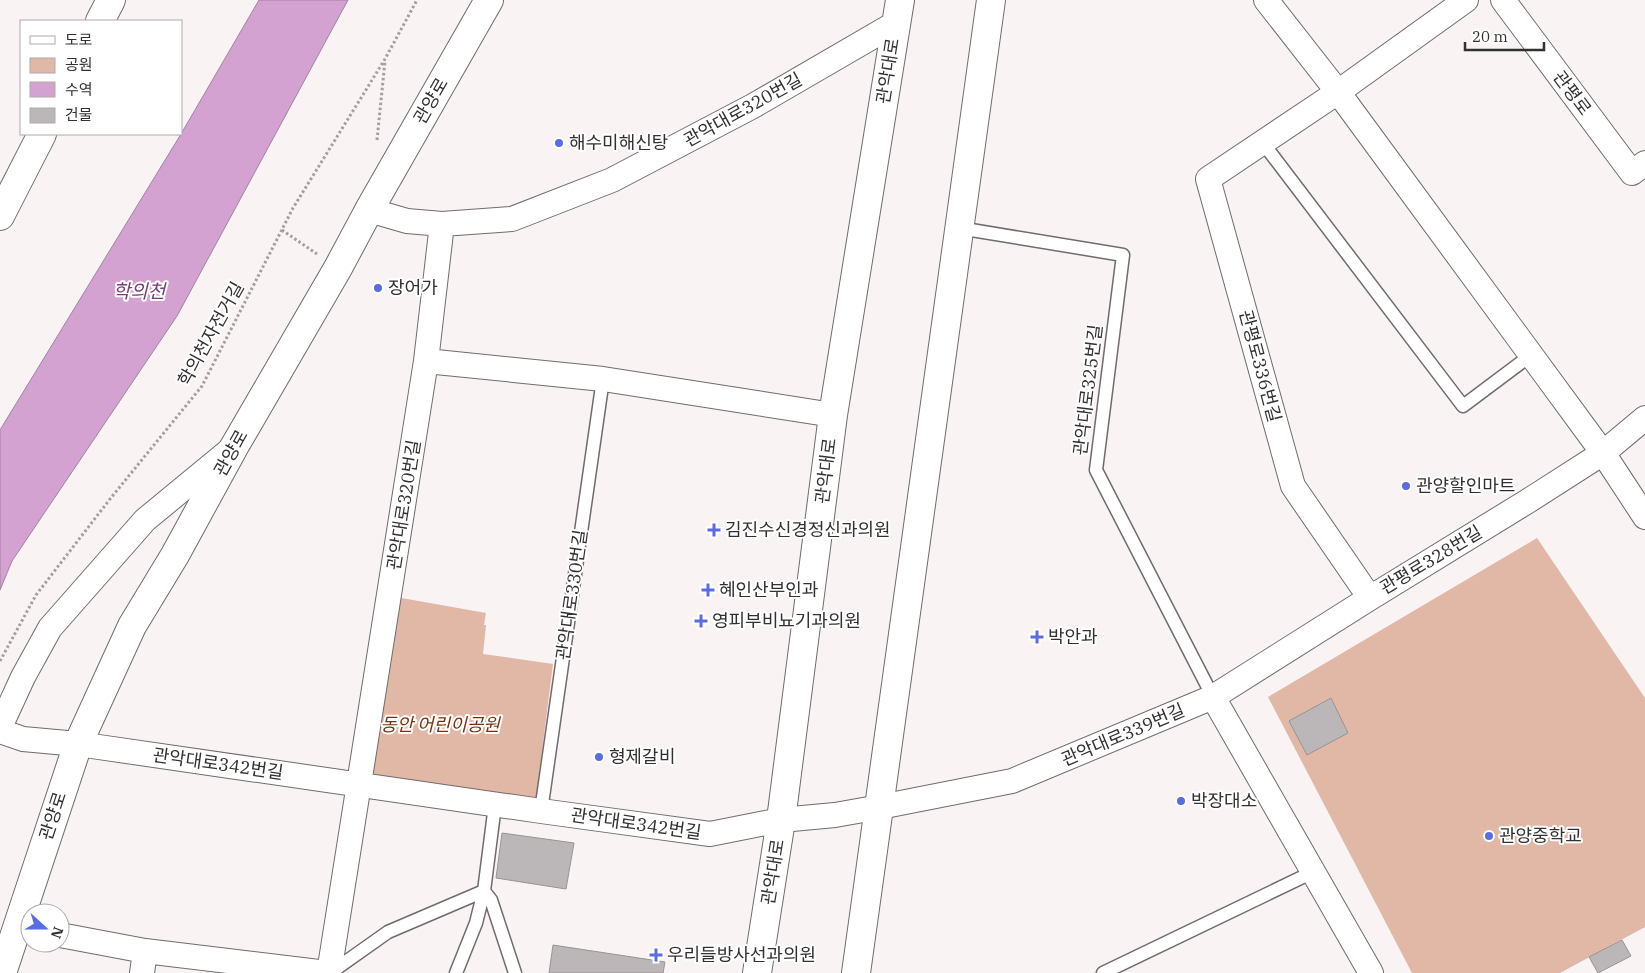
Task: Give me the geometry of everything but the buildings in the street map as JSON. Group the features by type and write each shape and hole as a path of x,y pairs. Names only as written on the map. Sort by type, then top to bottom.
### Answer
{"main road":[{"path":"101,20 111,0"},
{"name":"관양로","path":"30,903 78,744 132,626 175,554 489,0"},
{"path":"856,973 991,0"},
{"name":"관악대로","path":"757,973 781,820 833,415 898,12"},
{"path":"0,216 41,135"},
{"name":"관양로","path":"2,973 20,934"}],"street":[{"path":"1266,0 1338,92 1603,453 1645,517"},
{"name":"관평로336번길","path":"1370,598 1293,486 1208,179 1338,92 1466,0"},
{"name":"관평로","path":"1503,0 1632,173 1645,163"},
{"name":"관악대로320번길","path":"369,210 407,221 442,224 512,219 612,180 753,106 898,12"},
{"name":"관악대로320번길","path":"359,785 426,361 442,224"},
{"path":"426,361 603,379 833,415"},
{"name":"관평로328번길","path":"1213,697 1603,453 1645,418"},
{"path":"0,727 23,677 50,628 145,520 234,447"},
{"path":"1213,697 1371,973"},
{"name":"관악대로339번길","path":"835,815 880,808 1012,781 1213,697"},
{"name":"관악대로342번길","path":"0,731 22,739 78,744 495,805 710,834 781,820 835,815"},
{"path":"70,938 144,962 328,973 359,785"}],"lane":[{"path":"1263,142 1463,406 1531,356"},
{"name":"관악대로325번길","path":"959,228 1123,255 1096,470 1213,697"},
{"name":"관악대로330번길","path":"541,811 603,379"},
{"path":"456,973 476,923 484,891 495,805"},
{"path":"1103,973 1313,872"},
{"path":"328,973 388,932 484,891"},
{"path":"484,891 491,900 516,973"}],"path":[{"name":"학의천자전거길","path":"0,661 36,595 110,499 202,386 293,208 385,59 417,0"},
{"path":"376,144 385,59"},
{"path":"282,230 338,268"}],"green space":[{"name":"관양중학교","path":"1537,538 1645,698 1645,927 1560,973 1412,973 1268,697"},
{"name":"동안 어린이공원","path":"396,597 486,613 483,654 553,664 536,798 526,804 366,774"}],"water":[{"name":"학의천","path":"259,0 348,0 177,316 12,561 0,590 0,430 182,132"}],"place":[{"name":"해수미해신탕","path":"559,143"},
{"name":"장어가","path":"378,288"},
{"name":"관양할인마트","path":"1406,486"},
{"name":"김진수신경정신과의원","path":"714,530"},
{"name":"혜인산부인과","path":"708,590"},
{"name":"영피부비뇨기과의원","path":"701,621"},
{"name":"박안과","path":"1037,637"},
{"name":"형제갈비","path":"599,757"},
{"name":"박장대소","path":"1181,801"},
{"name":"관양중학교","path":"1489,836"},
{"name":"우리들방사선과의원","path":"656,955"}]}
